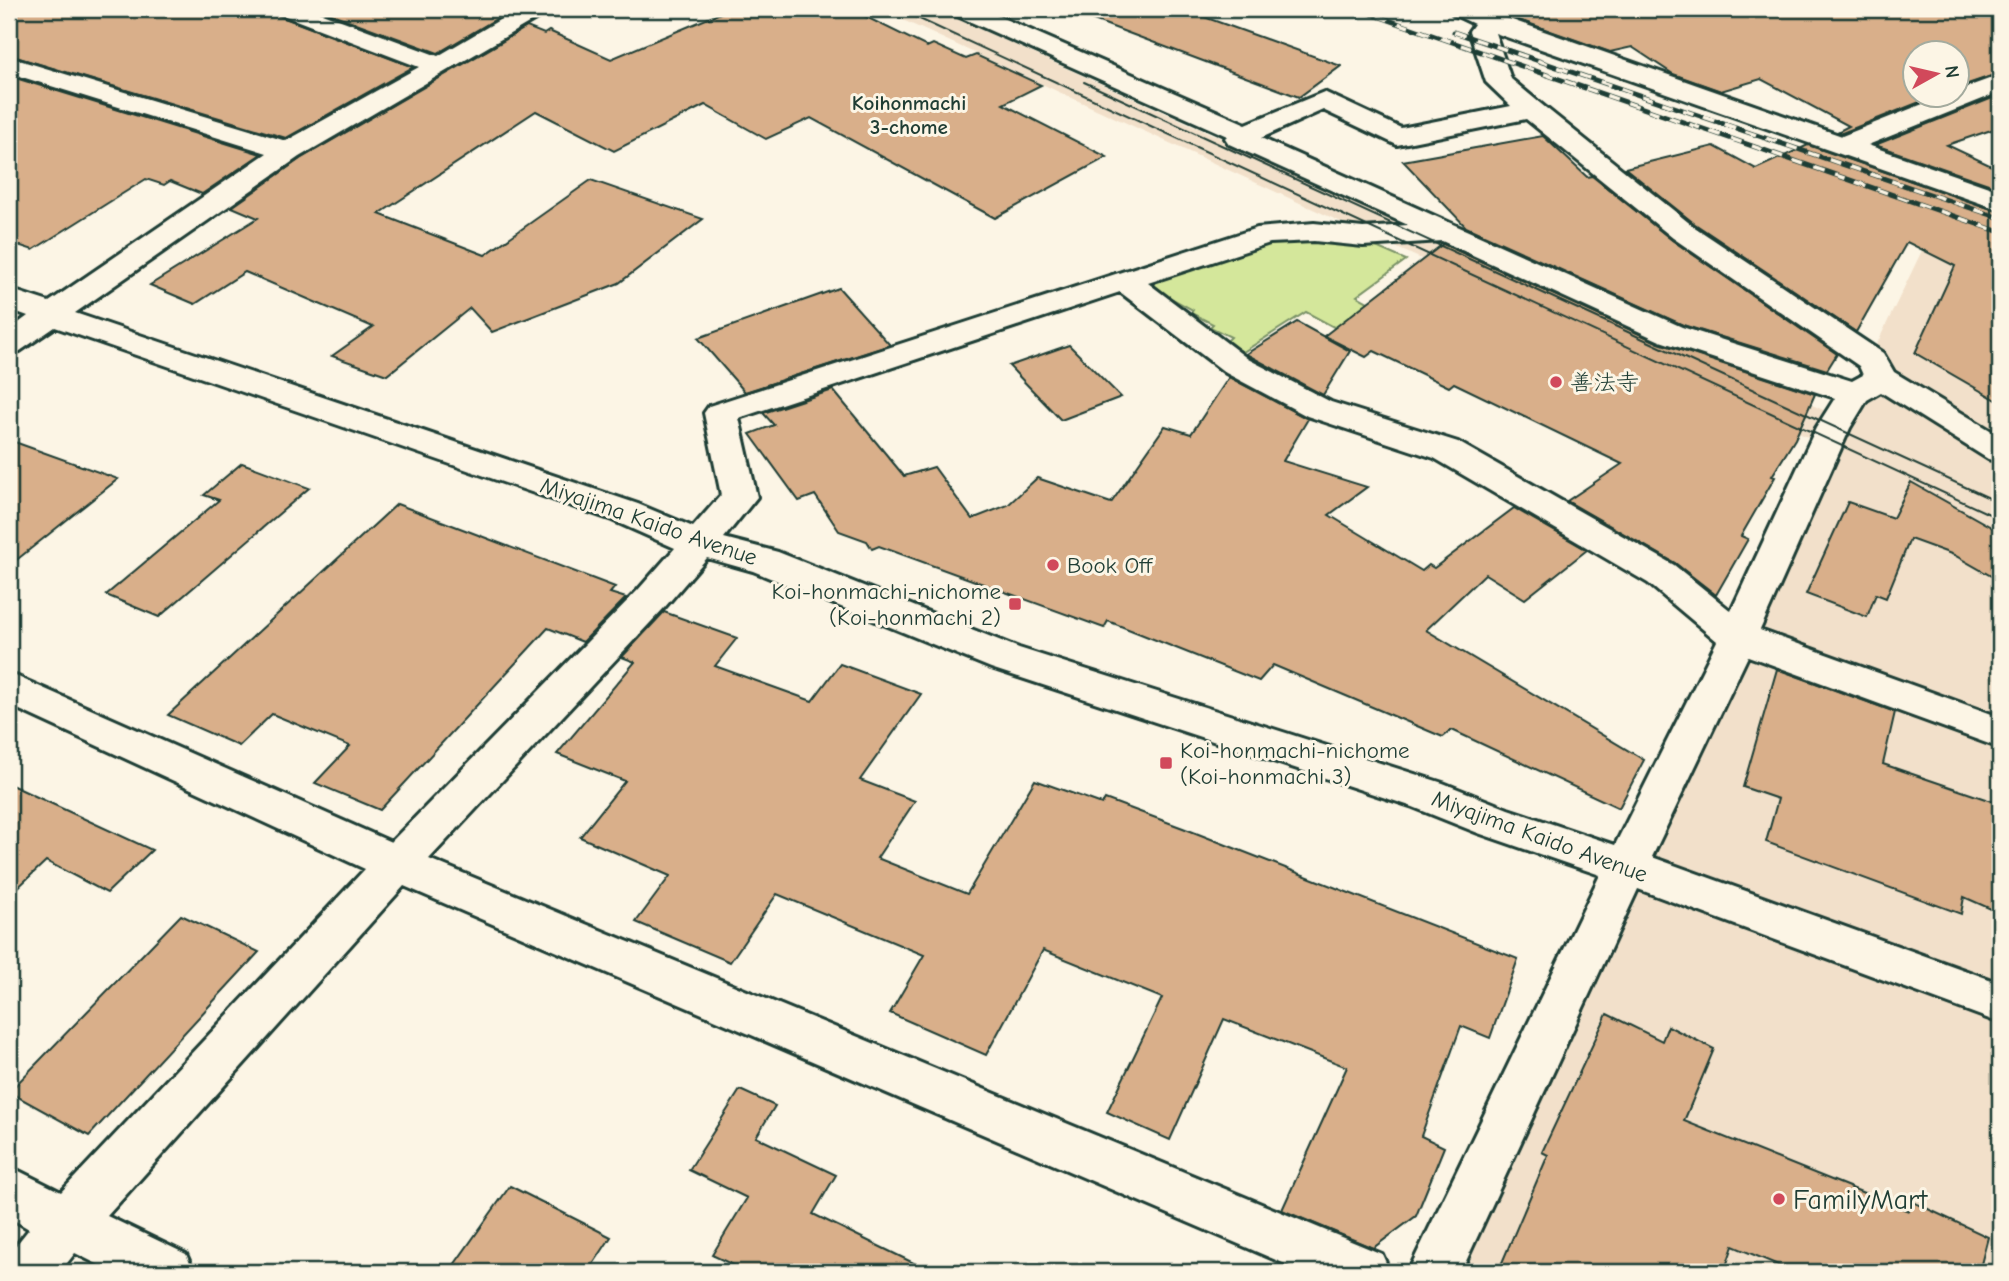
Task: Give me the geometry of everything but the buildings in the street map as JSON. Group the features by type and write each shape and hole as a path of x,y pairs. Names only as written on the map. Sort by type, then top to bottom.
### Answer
{"street":[{"path":"289,9 440,66"},
{"path":"9,344 289,151 535,9"},
{"path":"962,9 1246,134"},
{"path":"1462,9 1489,22 2000,201"},
{"path":"1434,1272 1626,866 1738,637 1827,440 1868,386 1872,360 1682,232 1499,82 1482,31 1489,22"},
{"path":"9,65 289,151"},
{"path":"1842,146 2000,82"},
{"path":"1531,110 1397,137 1324,100 1239,138 1671,334 1868,386 2000,450"},
{"path":"27,1272 67,1223 397,864 651,598 739,496 721,413 1266,234 1314,232 1363,237 1448,232"},
{"path":"1125,281 1237,366 1319,409 1446,450 1661,574 1738,637 2000,733"},
{"name":"Miyajima Kaido Avenue","path":"9,298 51,316 625,512 697,542 765,561 1005,658 1428,795 1493,821 1626,866 2000,1003"},
{"path":"9,688 397,864 1364,1272"},
{"path":"9,1190 67,1223 168,1272"}],"shaded area":[{"path":"879,9 935,9 1841,418 1945,203 2000,222 2000,1272 1428,1272 1827,446"}],"green space":[{"path":"1295,239 1367,243 1406,260 1357,296 1377,307 1343,332 1306,312 1243,352 1226,342 1231,337 1210,327 1213,324 1154,289 1156,278 1257,245"}],"tram line":[{"path":"898,9 2000,519"},
{"path":"1084,82 2000,503"}],"railway":[{"path":"1357,9 2000,232"},
{"path":"1454,32 2000,218"}],"place":[{"name":"善法寺","path":"1556,382"},
{"name":"Book Off","path":"1053,565"},
{"name":"Koi-honmachi-nichome (Koi-honmachi 2)","path":"1015,604"},
{"name":"Koi-honmachi-nichome (Koi-honmachi 3)","path":"1166,763"},
{"name":"FamilyMart","path":"1779,1199"}],"district":[{"name":"Koihonmachi 3-chome","path":"909,115"}]}
